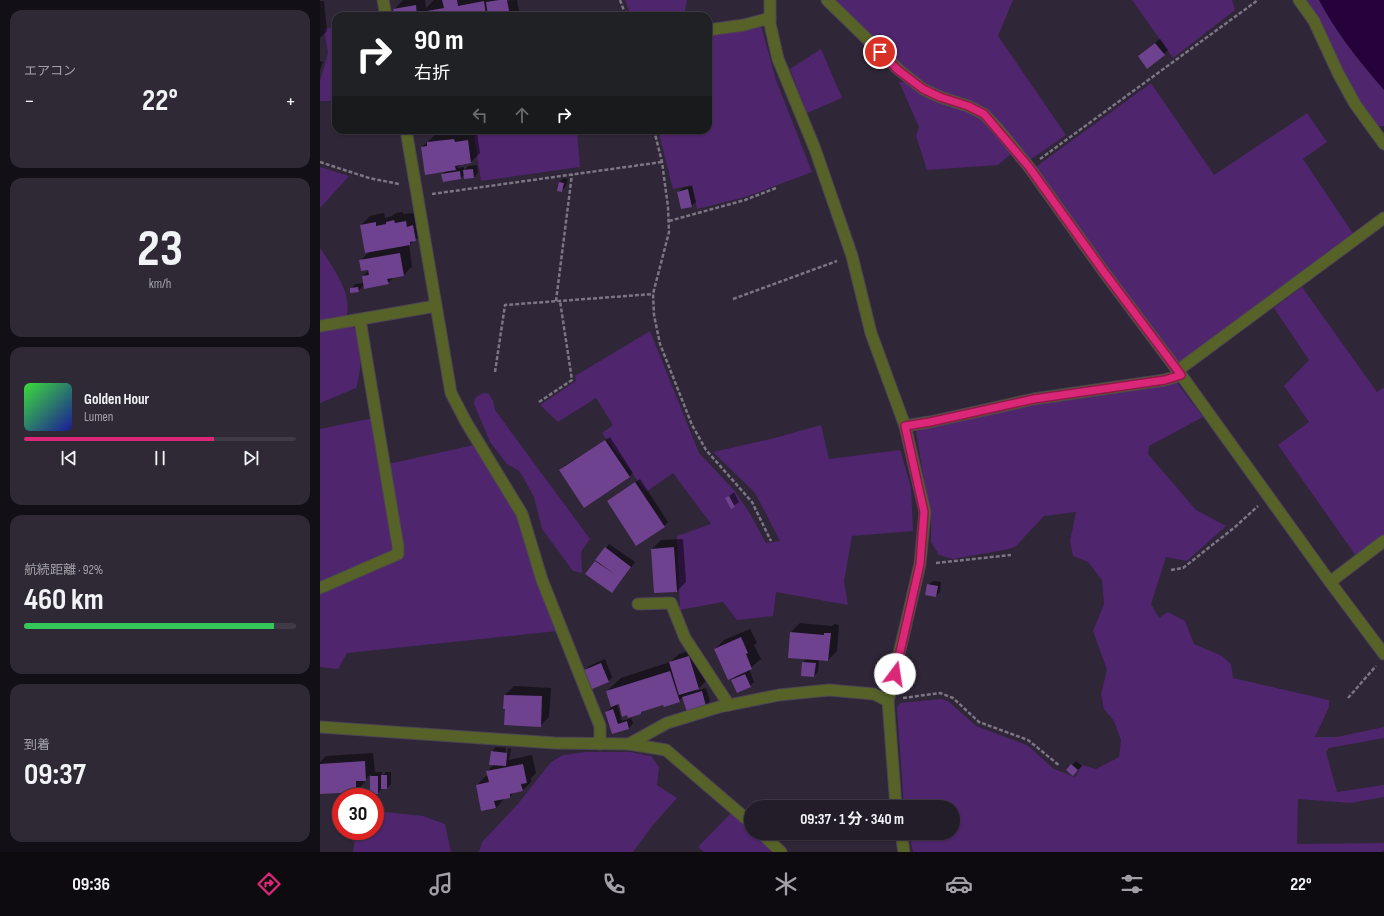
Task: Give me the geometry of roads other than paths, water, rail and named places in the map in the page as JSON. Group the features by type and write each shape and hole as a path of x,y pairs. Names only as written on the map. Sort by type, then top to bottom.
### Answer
{"street":[{"path":"383,0 385,12"},
{"path":"770,0 770,24 778,59 816,149 852,256 871,333 905,426 924,512 920,564 888,701 895,800"},
{"path":"827,0 898,70 923,89 940,97 968,106 984,114 1029,167 1104,272 1269,496 1330,582 1381,658"},
{"path":"1299,0 1314,21 1338,73 1356,104 1384,144"},
{"path":"712,29 744,25 770,18"},
{"path":"407,134 451,394 469,428 522,514 542,580 600,726 600,744"},
{"path":"905,426 930,422 1034,399 1165,380 1179,373 1384,218"},
{"path":"320,326 436,306"},
{"path":"320,588 398,554 398,546 360,320"},
{"path":"1330,582 1384,541"},
{"path":"638,604 671,603 685,638 729,704"},
{"path":"629,744 666,723 729,704 779,695 828,690 874,694 888,701"},
{"path":"320,727 555,743 629,744 666,750 744,817"},
{"path":"768,840 781,852"},
{"path":"902,840 904,852"}]}
